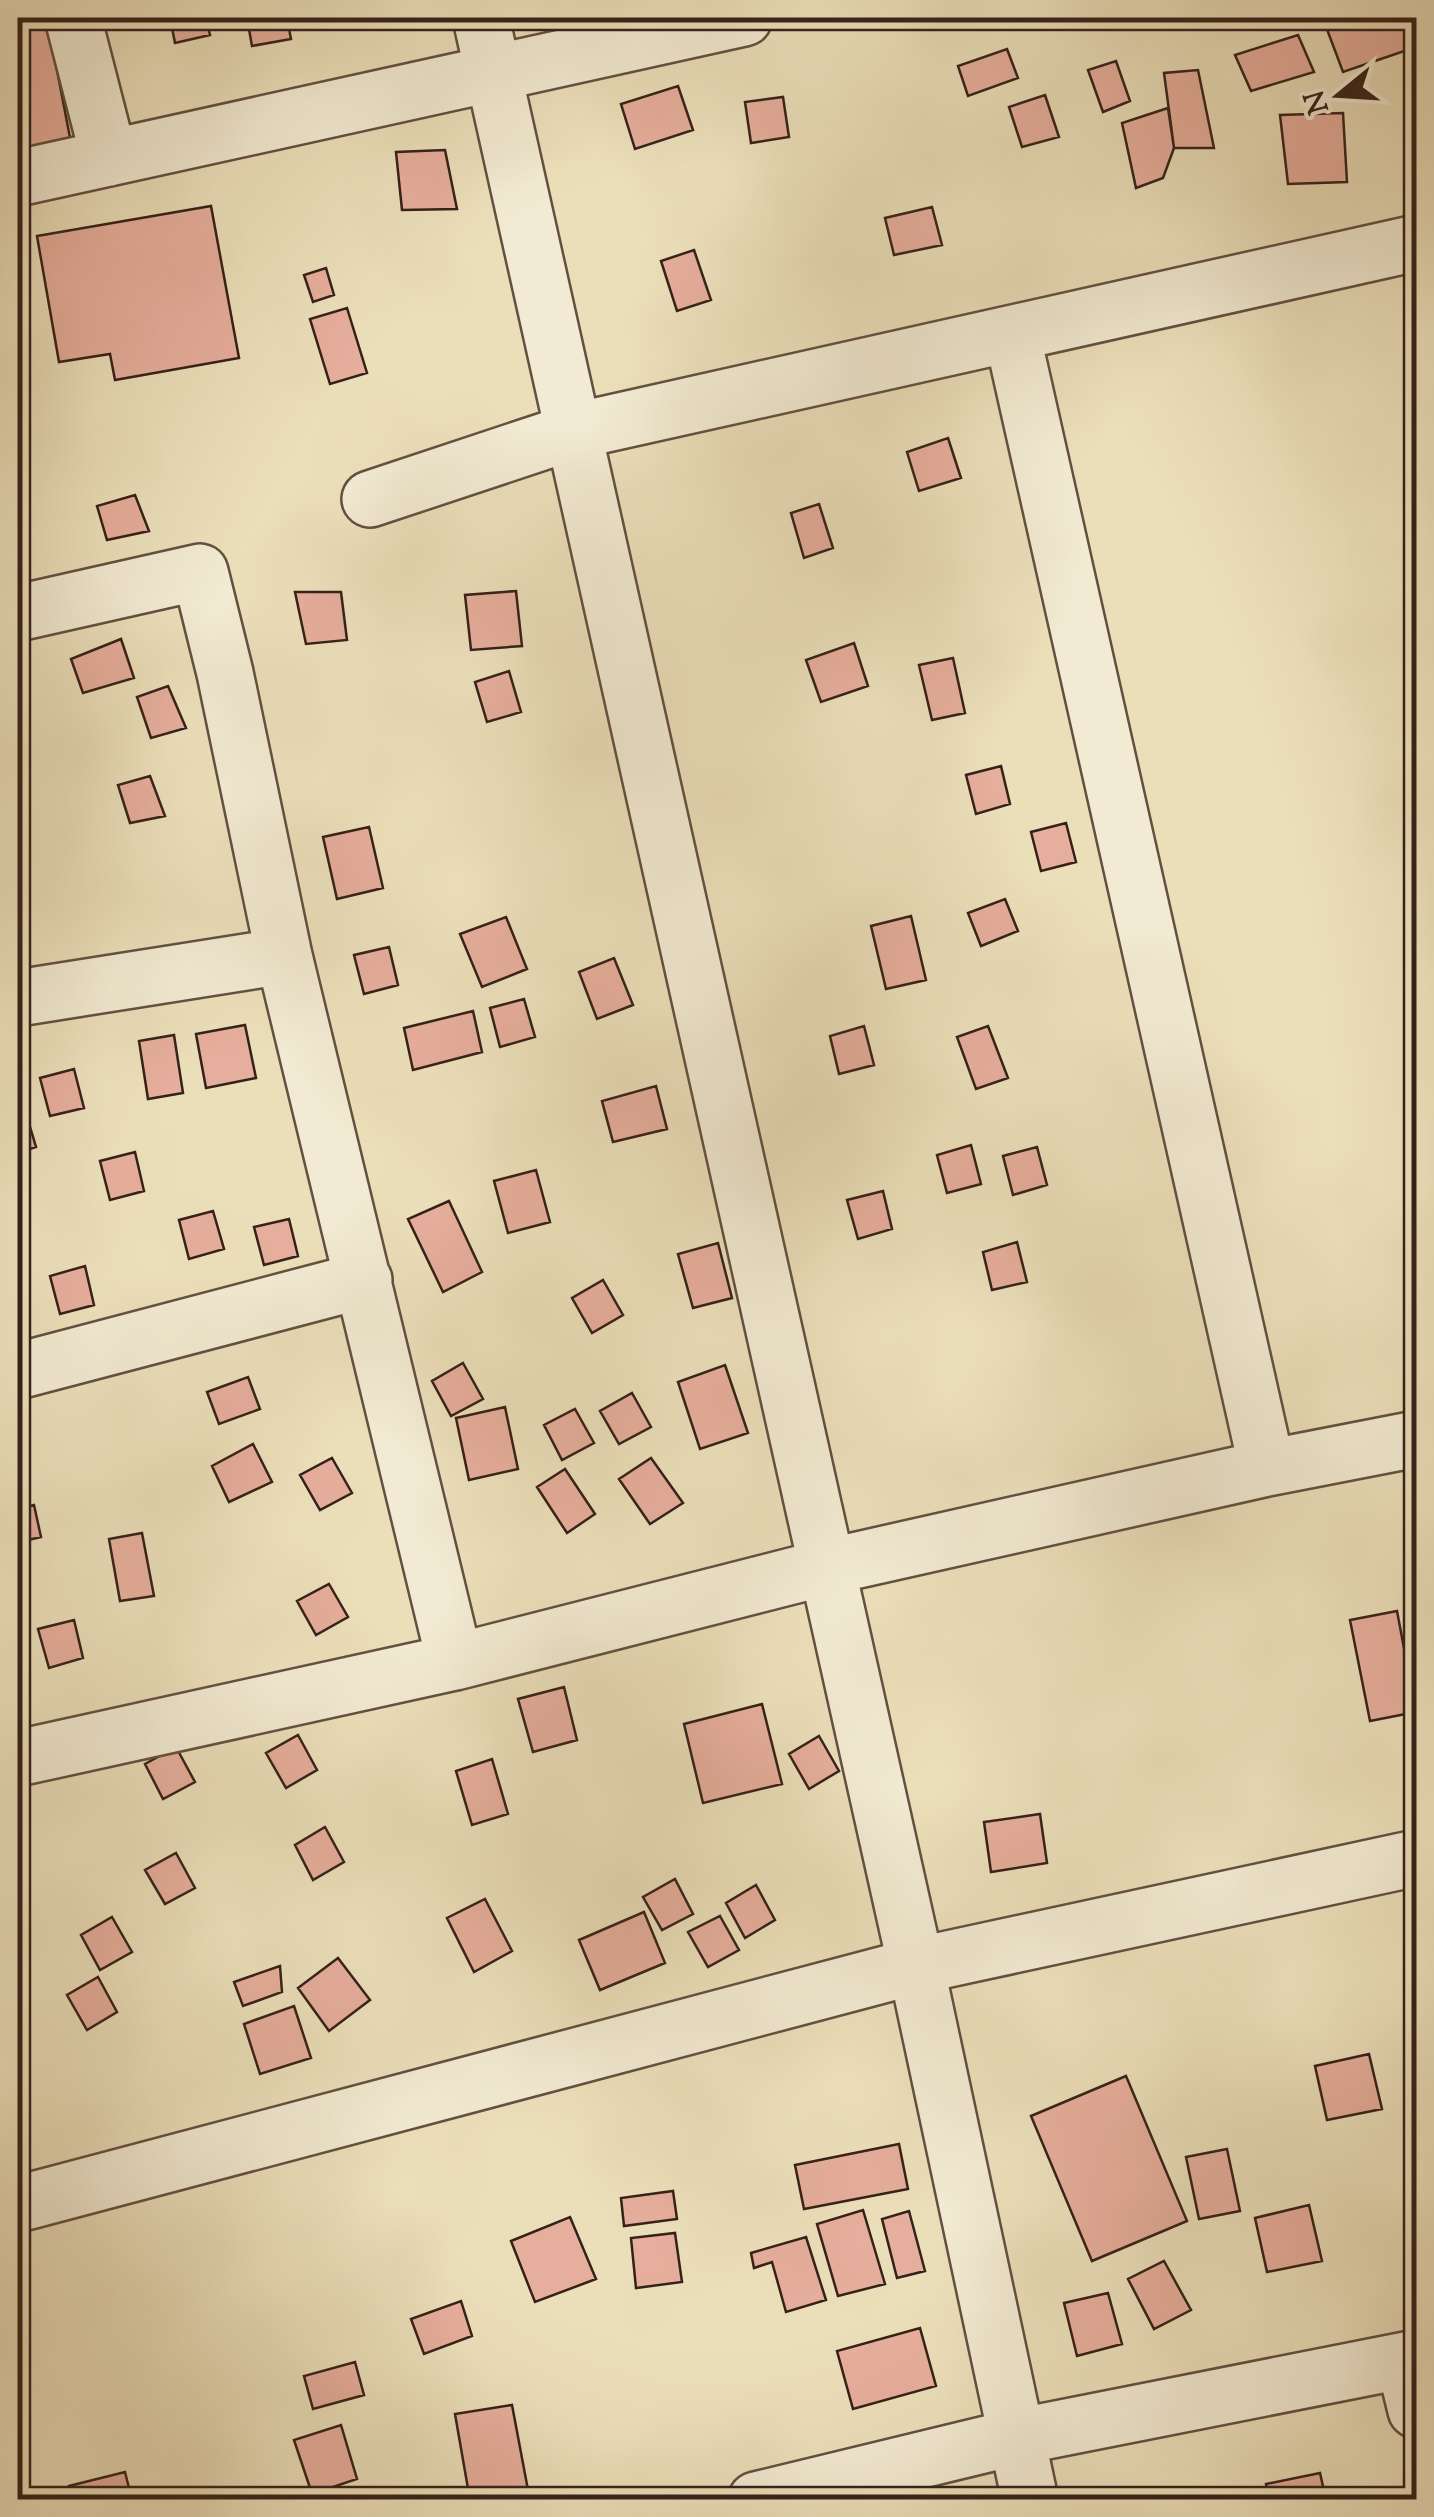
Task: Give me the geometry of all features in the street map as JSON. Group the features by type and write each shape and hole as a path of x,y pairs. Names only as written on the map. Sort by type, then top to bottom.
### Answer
{"street":[{"path":"73,18 109,158"},
{"path":"480,18 916,1966 1030,2500"},
{"path":"18,178 744,18"},
{"path":"370,499 575,431 1416,243"},
{"path":"1012,334 1267,1468"},
{"path":"18,614 200,572 284,956 455,1662"},
{"path":"18,998 284,956"},
{"path":"18,1371 364,1280"},
{"path":"18,1758 455,1662 827,1568 1416,1438"},
{"path":"18,2204 916,1966 1416,1858"},
{"path":"756,2500 1016,2437 1412,2376"}],"building":[{"path":"18,18 47,18 72,148 18,159"},
{"path":"170,18 206,18 210,35 175,43"},
{"path":"247,18 287,18 291,39 252,46"},
{"path":"1344,18 1416,18 1416,47 1343,72 1325,24"},
{"path":"1298,35 1314,72 1251,91 1235,55"},
{"path":"1007,49 1018,78 968,96 958,66"},
{"path":"1116,61 1130,101 1103,112 1088,70"},
{"path":"1198,70 1214,148 1174,148 1164,73"},
{"path":"678,86 693,130 635,149 621,104"},
{"path":"1045,95 1059,137 1022,147 1009,107"},
{"path":"783,97 789,137 751,143 745,102"},
{"path":"1168,108 1174,148 1163,178 1136,188 1122,123"},
{"path":"1343,113 1347,182 1288,184 1280,115"},
{"path":"445,150 457,209 402,210 396,152"},
{"path":"211,206 239,358 115,380 110,354 59,362 37,236"},
{"path":"932,207 942,245 894,255 885,218"},
{"path":"694,250 711,300 677,311 661,261"},
{"path":"326,268 334,295 313,302 304,275"},
{"path":"347,308 367,373 330,384 310,319"},
{"path":"948,438 961,478 919,491 907,452"},
{"path":"135,495 149,531 107,540 97,506"},
{"path":"819,504 833,548 804,558 791,513"},
{"path":"516,591 522,646 471,650 465,595"},
{"path":"295,592 341,592 347,640 306,644"},
{"path":"121,639 134,678 83,693 71,659"},
{"path":"854,643 868,686 821,702 806,660"},
{"path":"953,658 965,713 932,720 919,665"},
{"path":"509,671 521,712 487,722 475,682"},
{"path":"168,686 186,728 151,738 137,697"},
{"path":"1001,766 1010,804 976,814 966,775"},
{"path":"150,776 165,816 130,823 118,785"},
{"path":"1066,823 1076,862 1041,871 1031,832"},
{"path":"369,827 383,888 337,899 323,837"},
{"path":"1005,899 1018,931 981,946 968,913"},
{"path":"911,916 926,980 886,989 871,926"},
{"path":"506,917 527,969 482,987 460,934"},
{"path":"389,947 398,985 364,994 354,955"},
{"path":"614,958 633,1005 597,1019 579,972"},
{"path":"524,999 535,1037 500,1047 490,1008"},
{"path":"473,1011 482,1052 413,1070 404,1028"},
{"path":"245,1025 256,1078 206,1088 196,1034"},
{"path":"864,1026 874,1065 839,1074 830,1036"},
{"path":"988,1026 1008,1078 976,1089 957,1037"},
{"path":"174,1035 183,1093 148,1099 139,1041"},
{"path":"74,1069 84,1108 50,1116 40,1078"},
{"path":"656,1086 667,1129 613,1142 602,1101"},
{"path":"25,1110 36,1147 18,1153 18,1112"},
{"path":"971,1145 981,1184 947,1193 937,1155"},
{"path":"1037,1147 1047,1185 1013,1195 1003,1156"},
{"path":"135,1152 144,1191 110,1200 100,1161"},
{"path":"536,1170 550,1222 508,1233 494,1181"},
{"path":"883,1191 892,1229 858,1239 847,1200"},
{"path":"449,1201 482,1272 443,1292 408,1219"},
{"path":"213,1211 224,1249 189,1259 179,1220"},
{"path":"289,1219 298,1256 264,1265 254,1227"},
{"path":"1017,1242 1027,1282 992,1290 983,1252"},
{"path":"718,1243 732,1298 693,1308 678,1254"},
{"path":"85,1266 94,1305 60,1314 50,1276"},
{"path":"603,1280 623,1315 592,1333 572,1298"},
{"path":"463,1363 483,1399 451,1416 432,1381"},
{"path":"725,1365 748,1433 700,1449 678,1382"},
{"path":"248,1377 260,1409 219,1424 207,1392"},
{"path":"632,1393 651,1427 619,1444 600,1411"},
{"path":"505,1407 518,1469 469,1480 456,1418"},
{"path":"575,1409 594,1443 562,1460 544,1425"},
{"path":"253,1444 272,1482 229,1502 212,1466"},
{"path":"332,1458 352,1493 320,1510 300,1475"},
{"path":"651,1458 683,1503 650,1524 619,1479"},
{"path":"565,1469 595,1514 567,1533 537,1487"},
{"path":"34,1505 41,1537 19,1542 24,1560 18,1561 18,1509"},
{"path":"142,1533 154,1596 120,1601 109,1539"},
{"path":"329,1584 348,1617 316,1635 297,1601"},
{"path":"1397,1611 1416,1712 1370,1721 1350,1620"},
{"path":"74,1620 83,1658 49,1668 38,1629"},
{"path":"564,1687 577,1740 533,1752 518,1699"},
{"path":"762,1704 782,1784 703,1803 684,1724"},
{"path":"298,1735 317,1770 286,1788 266,1753"},
{"path":"819,1736 839,1771 809,1789 789,1754"},
{"path":"176,1747 195,1782 163,1799 145,1764"},
{"path":"492,1759 508,1814 472,1825 456,1771"},
{"path":"1040,1814 1047,1863 991,1872 984,1822"},
{"path":"325,1827 344,1862 313,1880 295,1845"},
{"path":"176,1853 195,1888 165,1904 145,1870"},
{"path":"675,1879 693,1914 662,1930 643,1897"},
{"path":"756,1885 775,1920 745,1938 726,1903"},
{"path":"485,1899 512,1951 474,1972 447,1918"},
{"path":"644,1912 665,1963 600,1990 579,1940"},
{"path":"720,1916 739,1950 708,1967 688,1932"},
{"path":"112,1917 132,1952 100,1970 81,1935"},
{"path":"338,1958 370,2000 329,2031 298,1988"},
{"path":"280,1966 282,1992 243,2006 234,1982"},
{"path":"98,1977 117,2012 87,2030 67,1995"},
{"path":"294,2006 311,2058 260,2074 244,2024"},
{"path":"1369,2054 1382,2109 1327,2120 1315,2066"},
{"path":"1126,2076 1187,2221 1092,2261 1031,2116"},
{"path":"899,2144 908,2189 804,2209 795,2165"},
{"path":"1227,2149 1240,2211 1199,2219 1186,2157"},
{"path":"673,2191 677,2219 624,2226 621,2198"},
{"path":"1309,2205 1322,2261 1267,2272 1255,2218"},
{"path":"863,2210 885,2284 838,2296 817,2224"},
{"path":"909,2211 925,2271 897,2278 882,2219"},
{"path":"570,2217 596,2279 535,2302 511,2241"},
{"path":"675,2233 682,2282 636,2288 631,2238"},
{"path":"806,2237 826,2300 786,2312 772,2262 754,2268 751,2253"},
{"path":"1164,2261 1191,2310 1154,2329 1128,2279"},
{"path":"1108,2293 1122,2344 1077,2356 1064,2303"},
{"path":"461,2301 472,2336 424,2354 411,2319"},
{"path":"920,2328 936,2386 853,2409 837,2351"},
{"path":"355,2362 364,2395 313,2409 304,2376"},
{"path":"512,2405 528,2490 470,2500 455,2414"},
{"path":"341,2425 357,2479 312,2494 294,2440"},
{"path":"125,2472 132,2500 72,2500 69,2486"},
{"path":"1320,2473 1326,2500 1269,2500 1266,2484"},
{"path":"46,2489 49,2500 18,2500 18,2495"}]}
